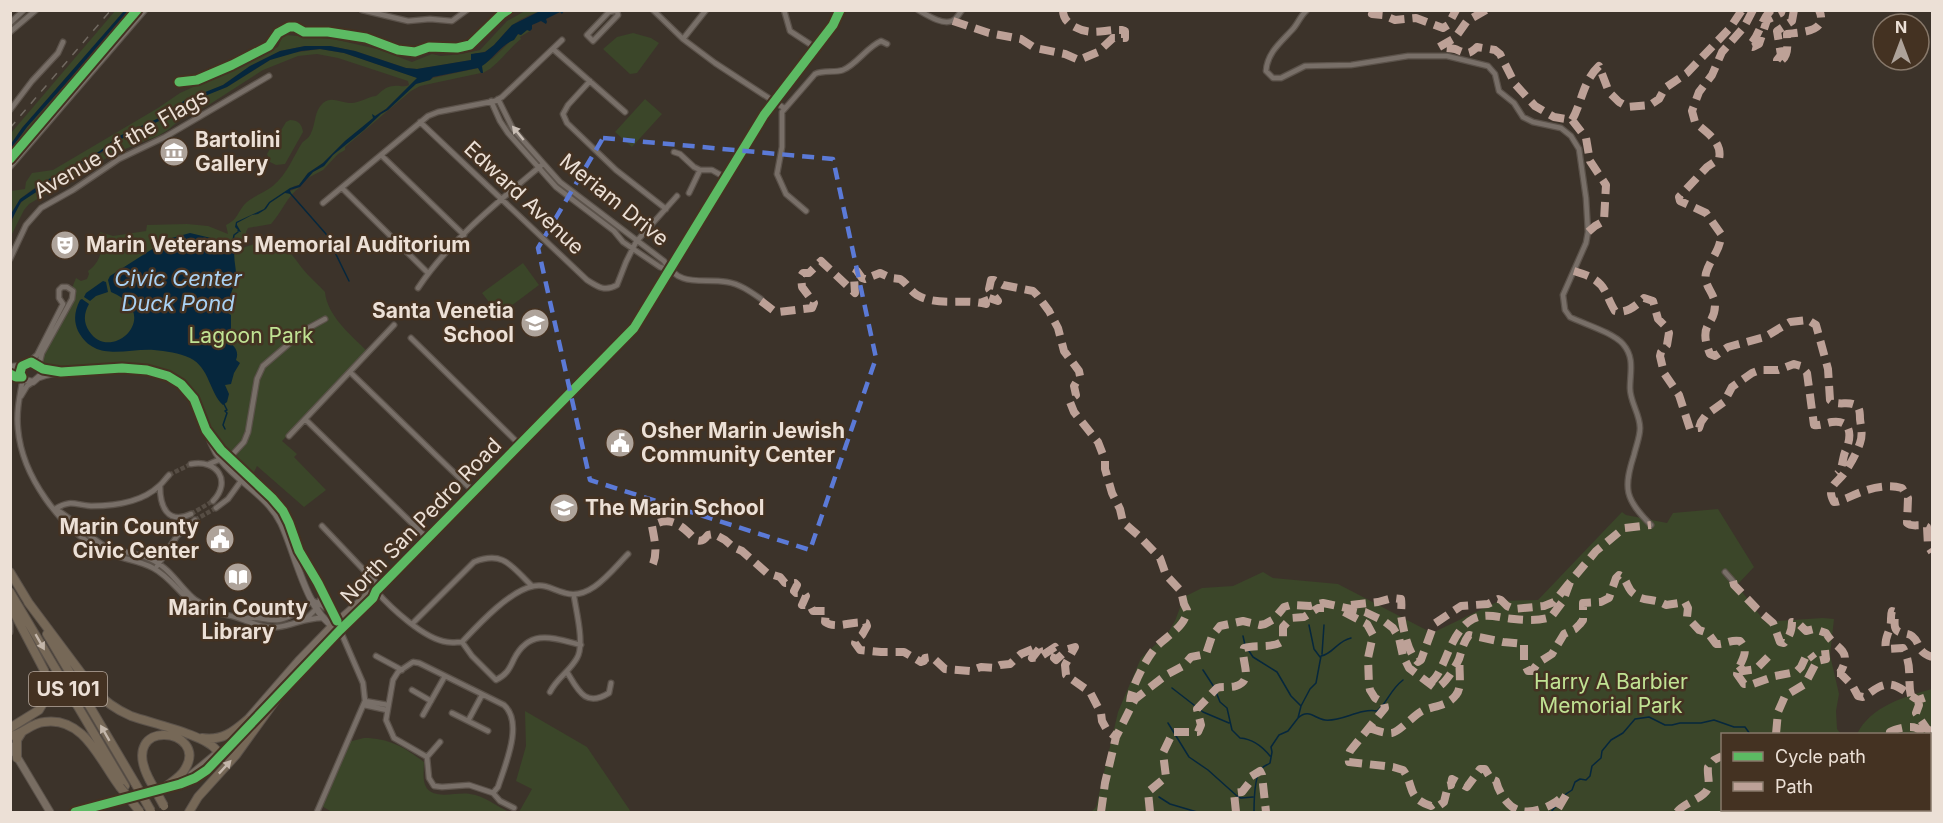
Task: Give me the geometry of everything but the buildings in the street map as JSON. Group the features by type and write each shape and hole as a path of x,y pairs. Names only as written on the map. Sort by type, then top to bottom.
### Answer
{"highway":[{"name":"US 101","path":"10,572 151,812"},
{"name":"US 101","path":"10,592 123,787"},
{"path":"28,602 99,695 125,713 213,745 217,756"},
{"path":"10,605 44,670 48,686 47,696 40,709 34,715 10,728"},
{"path":"189,813 198,797 236,755 280,694"},
{"path":"175,730 200,737 217,738 231,734 247,720"},
{"path":"10,736 15,736 27,728 47,721 72,726 89,742 140,813"},
{"path":"14,760 17,740 27,728"},
{"path":"164,788 182,774 188,762 187,748 176,737 168,734 151,739 146,745 142,759 149,779 166,809"}],"main road":[{"name":"North San Pedro Road","path":"814,47 835,10"},
{"name":"North San Pedro Road","path":"75,812 164,788 197,771 217,756 280,694 373,598 378,589 634,328 772,100 833,25 840,10"},
{"name":"North San Pedro Road","path":"217,756 290,669 334,624 378,589"},
{"path":"10,746 14,760 47,810"}],"street":[{"path":"10,23 24,10"},
{"path":"10,32 36,10"},
{"path":"10,167 145,10"},
{"path":"362,10 408,21 430,19 452,21 466,11"},
{"path":"388,17 389,10"},
{"path":"652,10 683,39 715,63 784,108"},
{"path":"683,39 706,10"},
{"path":"784,10 790,31 814,47"},
{"path":"918,10 939,21 948,22 953,21 962,10"},
{"path":"1307,10 1278,44 1268,62 1266,71 1273,78 1281,78 1305,66 1351,64 1408,56 1447,56 1488,66 1495,74 1499,91 1514,103 1523,117 1533,122 1561,128 1576,142 1581,158 1588,232 1582,253 1566,286 1563,304 1570,317 1616,338 1628,350 1632,365 1630,397 1639,421 1640,431 1626,483 1632,501 1651,525"},
{"path":"617,11 618,15 593,41 587,35 609,12 617,11"},
{"path":"323,203 420,122 438,112 498,99 562,40"},
{"path":"806,211 786,194 777,174 783,147 781,120 784,108 815,74 842,70 873,45 881,41 887,44"},
{"path":"10,110 32,81 58,54 63,42"},
{"path":"553,49 625,112"},
{"name":"Avenue of the Flags","path":"10,259 28,222 41,208 119,159 165,137 269,76"},
{"path":"590,81 568,105 563,114 567,123 616,170 666,209"},
{"name":"Meriam Drive","path":"498,99 513,129 543,164 574,194 664,261 669,270"},
{"name":"Meriam Drive","path":"491,101 508,133 565,195 607,226 623,242 660,267 669,270"},
{"name":"Edward Avenue","path":"420,122 500,200 587,280 600,288 610,289 617,285 633,249"},
{"path":"674,152 680,154 694,168 712,170 724,177"},
{"path":"381,155 464,235"},
{"path":"418,288 428,273 464,235 500,200 543,164"},
{"path":"688,193 700,170"},
{"path":"342,188 428,273"},
{"path":"633,249 636,242 677,196"},
{"path":"669,270 684,280 729,282 761,299"},
{"path":"19,398 27,386 41,373 39,366 42,353 72,298 73,291 67,287 59,290 59,298 63,304 37,354 26,363 21,371 17,423 22,450 35,481 55,509 116,553 144,556 175,577 193,598 208,607 209,611 271,627 305,619 326,619"},
{"path":"209,464 234,454 247,437 256,382 262,368 304,330 325,320"},
{"path":"289,436 394,326"},
{"path":"411,338 520,445"},
{"path":"10,368 26,363 61,372"},
{"path":"10,368 28,382 61,372 130,368 153,371 168,376 181,384 191,395 211,444 244,477 279,518 307,592 326,619 340,630 363,683 365,703 317,813"},
{"path":"350,372 474,492"},
{"path":"305,418 428,539"},
{"path":"191,464 198,462 209,464 222,480 220,494 213,501"},
{"path":"55,509 67,502 88,506 113,505 139,498 160,486 169,475"},
{"path":"216,508 228,499 244,477"},
{"path":"244,477 270,496 283,511 299,551 332,610 334,624"},
{"path":"160,486 159,498 162,507 171,516 180,517 191,514"},
{"path":"180,517 183,523 182,531"},
{"path":"157,566 182,531 195,520"},
{"path":"322,526 378,589 386,602 412,624 438,640 449,643 462,642 507,599 532,586 550,586 562,593 574,596 592,589 628,554"},
{"path":"412,624 474,562 487,557 500,557 532,586"},
{"path":"1725,572 1733,581"},
{"path":"305,619 323,592"},
{"path":"550,692 579,656 581,645 574,596"},
{"path":"316,604 324,609 332,610"},
{"path":"243,619 252,616 272,620 282,619 316,604"},
{"path":"462,642 472,656 496,680 506,675 518,651 529,641 546,636 581,645"},
{"path":"376,656 402,669"},
{"path":"427,757 394,738 386,720 393,680 402,669 413,662 504,705 512,715 513,742 498,787 493,793"},
{"path":"567,672 581,694 594,700 609,693 611,683"},
{"path":"423,715 445,676"},
{"path":"412,690 431,701"},
{"path":"468,721 482,695"},
{"path":"365,703 387,708"},
{"path":"452,713 488,731"},
{"path":"440,742 427,757 429,778 434,786 469,785 493,793 500,801 514,808"}],"highlighted area":[{"path":"603,138 833,159 876,358 810,550 590,480 538,248"}],"green space":[{"path":"115,11 124,11 22,128 11,144 11,133"},
{"path":"128,11 134,11 53,102 11,154 11,149 27,127"},
{"path":"525,11 540,11 514,24 492,47 487,51 475,53 471,60 417,69 406,68 355,51 330,46 305,46 280,51 250,66 223,85 118,137 100,151 33,189 20,199 11,214 11,191 25,189 26,182 32,173 53,170 180,93 278,47 282,37 286,35 333,39 377,49 412,62 432,54 441,56 480,50 507,21"},
{"path":"530,31 520,37 521,39 498,62 483,73 481,66 518,34"},
{"path":"633,33 659,43 637,73 630,74 603,49 617,37"},
{"name":"Lagoon Park","path":"320,49 344,53 418,78 386,109 308,173 299,185 294,186 288,192 300,187 271,224 248,228 246,243 234,240 243,248 272,241 289,251 325,292 330,309 341,325 368,352 282,441 297,454 294,457 326,490 304,507 257,466 252,476 226,454 203,423 185,387 153,371 61,372 41,368 40,357 72,299 72,288 76,278 81,281 87,279 88,271 99,259 102,243 100,232 113,236 146,231 147,225 187,224 208,226 228,234 226,225 235,219 244,205 270,188 283,176 302,143 309,137 318,110 323,103 332,100 356,102 376,96 389,87 409,85 408,81 338,58 317,54 298,56 263,70 207,106 183,117 158,136 115,153 29,204 11,236 11,230 16,210 26,198 123,138 159,121 185,103 227,87 270,60 285,54"},
{"path":"478,68 481,73 420,86 411,91 345,147 345,150 323,170 308,178 416,83"},
{"path":"645,99 662,114 632,147 615,132"},
{"path":"290,120 299,123 303,132 285,164 276,165 270,162 267,154 286,122"},
{"path":"523,263 539,285 499,315 482,293"},
{"name":"Harry A Barbier Memorial Park","path":"1718,509 1754,567 1737,585 1765,622 1834,619 1830,655 1839,694 1836,711 1837,729 1840,733 1721,733 1721,811 1931,811 1931,733 1858,733 1871,716 1889,704 1932,689 1932,812 1091,812 1096,807 1118,712 1141,658 1168,633 1184,597 1202,588 1233,586 1263,572 1273,578 1338,584 1432,633 1499,601 1538,600 1622,512 1626,515 1667,523 1673,513"},
{"path":"525,711 587,747 631,812 519,812 532,789 516,781 526,746"},
{"path":"364,738 396,744 424,762 424,781 431,792 443,795 464,793 475,795 509,812 332,812 320,805 348,742"}],"water":[{"path":"124,11 128,11 119,24 27,127 11,149 11,144 22,128"},
{"path":"540,11 564,11 562,14 560,12 546,19 546,24 541,21 532,25 530,31 518,34 514,40 482,66 483,73 478,68 433,77 416,84 333,155 324,166 313,172 300,187 290,190 291,194 285,193 258,214 237,223 241,232 235,227 236,222 264,209 269,202 290,188 299,185 308,173 323,163 373,118 372,114 375,116 386,109 417,78 344,53 320,49 301,51 270,60 227,87 185,104 159,121 123,138 53,181 21,202 11,221 11,214 20,199 47,180 100,151 117,137 159,118 185,100 223,85 250,66 280,51 305,46 330,46 355,51 406,68 417,69 471,60 471,54 485,52 512,25"},
{"name":"Civic Center Duck Pond","path":"190,233 211,238 227,247 231,240 237,244 234,253 235,283 231,297 226,301 225,306 226,311 231,315 231,336 226,340 235,348 236,360 240,363 231,384 225,385 229,394 227,402 223,405 218,400 202,368 190,358 172,352 154,350 102,351 85,341 76,323 75,315 82,299 89,304 85,318 89,331 98,340 109,342 120,339 134,323 133,312 126,301 111,292 108,280 110,276 168,239"},
{"name":"Civic Center Duck Pond","path":"103,281 106,282 108,292 90,301 84,297 86,293"}],"waterway":[{"path":"290,193 326,234 349,281"},
{"path":"233,241 234,235 238,232"},
{"path":"224,404 227,410 223,425 225,429"},
{"path":"1309,625 1314,649 1320,657"},
{"path":"1322,654 1324,625"},
{"path":"1243,636 1245,645 1253,657 1277,672 1291,696 1301,706"},
{"path":"1254,812 1259,771 1270,763 1271,747 1279,735 1288,731 1298,718 1301,706 1316,683 1321,656 1351,638"},
{"path":"1203,670 1220,702 1227,708 1232,730 1240,738 1257,744 1270,756"},
{"path":"1298,718 1309,714 1331,720 1364,711 1377,711 1403,680"},
{"path":"1172,688 1203,712 1229,723"},
{"path":"1551,812 1572,790 1575,782 1580,779 1586,780 1590,776 1592,766 1601,758 1602,751 1635,719 1649,717 1665,725 1714,720 1734,727 1745,727 1749,733"},
{"path":"1168,723 1189,757 1208,770 1237,796 1253,797"},
{"path":"1159,797 1170,804 1197,812"}],"tunnel":[{"path":"169,475 191,464"},
{"path":"191,514 213,501"},
{"path":"195,520 216,508"}],"railway":[{"path":"10,128 111,10"}],"marked path":[{"path":"953,21 989,33 1021,39 1035,48 1065,54 1079,60 1098,52 1113,38 1125,38 1125,31 1122,30 1092,32 1073,26 1067,21 1063,10"},
{"path":"1374,10 1372,14 1383,15 1395,20 1416,18 1443,28 1448,25 1456,10"},
{"path":"1486,10 1467,21 1455,38 1439,47 1466,53 1477,47 1495,50 1500,54 1515,84 1535,106 1554,117 1572,120 1586,138 1590,161 1606,185 1604,221 1588,232"},
{"path":"1572,120 1589,78 1599,66 1609,92 1619,102 1628,107 1650,105 1659,99 1665,88 1687,73 1730,28 1742,10"},
{"path":"1753,10 1744,27 1722,52 1712,75 1699,92 1692,111 1695,122 1716,142 1720,153 1719,159 1707,167 1679,197 1680,201 1706,213 1721,234 1719,245 1706,273 1706,282 1715,305 1706,330 1706,344 1710,354 1715,356 1728,347 1765,337 1790,322 1808,320 1816,325 1828,369 1830,400 1836,403 1854,404 1858,407 1862,431 1857,450 1832,488 1834,502 1874,488 1888,486 1902,488 1908,498 1907,523 1927,527 1928,546 1932,552"},
{"path":"1771,10 1749,46 1759,44 1767,20 1781,13 1782,10"},
{"path":"1794,10 1792,21 1777,31 1781,55 1777,63 1786,55 1787,34 1817,27 1821,17 1819,10"},
{"path":"761,301 779,312 812,308 814,303 802,287 801,276 803,273 809,273 821,261 855,293 854,277 857,271 865,279 880,273 900,279 917,295 934,301 986,304 983,296 998,301 989,289 991,280 1033,291 1037,295 1058,328 1064,351 1079,371 1080,376 1074,386 1076,395 1070,402 1074,412 1098,442 1105,460 1105,469 1112,493 1120,509 1123,522 1160,558 1166,575 1181,591 1187,610 1180,626 1157,646 1149,657 1136,681 1130,702"},
{"path":"1574,271 1597,281 1615,311 1627,310 1644,298 1653,301 1658,319 1669,333 1667,345 1660,356 1664,373 1679,395 1690,429 1699,428 1706,415 1724,402 1732,387 1752,373 1760,370 1778,370 1794,364 1801,366 1807,373 1814,425 1839,422 1844,424 1849,431 1849,442 1837,474"},
{"path":"653,564 655,540 652,526 665,521 671,522 698,541 714,534 742,551 767,573 780,577 785,583 795,583 797,585 794,591 804,593 806,596 802,605 810,605 813,611 826,611 825,622 835,625 866,623 867,626 855,643 860,650 904,652 921,662 925,658 932,657 945,669 970,671 981,667 994,668 1010,664 1021,654 1038,647 1039,649 1032,658 1040,657 1055,647 1057,652 1054,658 1056,660 1068,649 1075,647 1065,665 1066,675 1090,692 1107,730 1116,737"},
{"path":"1429,683 1439,672 1458,634 1473,619 1488,616 1528,620 1551,617 1563,601 1570,582 1596,551 1624,528 1651,525"},
{"path":"1101,812 1116,737 1135,699 1166,675 1183,666 1191,657 1206,654 1212,636 1220,626 1243,621 1265,624 1274,619 1284,607 1291,605 1310,606 1323,603 1365,612 1384,621 1393,628 1399,638 1403,656 1409,668 1434,687 1441,685 1450,674 1458,662 1469,635 1524,644 1524,663 1528,671 1532,671 1538,663 1552,654 1564,634 1580,624 1583,620 1583,603 1601,602 1609,598 1619,575 1631,592 1641,598 1666,605 1685,602 1688,608 1687,617 1699,630 1708,633 1716,644 1740,641 1745,653 1737,674 1744,684 1753,684 1796,672 1807,654 1814,659"},
{"path":"1733,581 1734,585 1773,623 1780,642 1784,643 1788,638 1792,622 1798,623 1806,631 1814,629 1826,633 1844,654 1844,665 1840,673"},
{"path":"1351,605 1393,598 1401,599 1401,615 1405,633 1411,653 1418,662 1421,660 1434,624 1461,606 1488,604 1498,599 1514,609 1544,606 1554,602 1570,582"},
{"path":"1150,812 1148,792 1166,777 1163,753 1173,732 1198,732 1201,725 1197,709 1217,688 1234,687 1242,683 1246,675 1244,648 1279,643 1283,641 1283,627 1291,618 1304,617 1318,608 1324,608"},
{"path":"1911,696 1909,667 1903,648 1886,649 1892,611 1895,612 1896,630 1912,636 1921,650 1932,657"},
{"path":"1344,612 1367,624 1373,635 1368,658 1369,685 1375,698 1384,703 1385,708 1350,751 1349,762 1403,770 1414,795 1423,803 1431,806 1444,802 1446,786 1451,785 1452,779 1467,787 1480,769 1485,769 1491,779 1496,781 1505,800 1517,810 1536,811 1566,795 1556,812"},
{"path":"1776,733 1778,712 1785,696 1805,684 1817,661 1826,659 1825,650"},
{"path":"1739,666 1743,671 1756,669 1768,657"},
{"path":"1369,728 1386,733 1395,732 1422,711 1453,699 1459,687 1460,658"},
{"path":"1837,673 1840,673 1852,685 1858,696 1863,697 1885,685 1900,688 1918,700 1932,695"},
{"path":"1918,700 1916,713 1927,729 1932,732"},
{"path":"1890,733 1910,727 1924,733"},
{"path":"1677,812 1706,791 1709,785 1708,767 1721,756"},
{"path":"1236,812 1234,793 1242,792 1249,783 1250,777 1260,771 1266,812"}],"cycle path":[{"path":"10,159 137,10"},
{"path":"179,82 197,80 232,65 269,46 278,33 289,27 295,27 304,32 328,32 366,38 398,50 415,52 429,47 457,48 470,45 508,10"},
{"path":"75,812 180,784 207,770 373,598 376,591 634,328 764,115 833,25 840,10"},
{"path":"10,374 22,377 20,373 22,366 31,362 43,369 61,372 122,368 147,370 168,376 181,384 194,399 206,430 221,450 283,511 299,551 337,621"}],"place":[{"name":"Bartolini Gallery","path":"174,152"},
{"name":"Marin Veterans' Memorial Auditorium","path":"65,245"},
{"name":"Santa Venetia School","path":"535,323"},
{"name":"Osher Marin Jewish Community Center","path":"620,443"},
{"name":"The Marin School","path":"564,508"},
{"name":"Marin County Civic Center","path":"220,539"},
{"name":"Marin County Library","path":"238,577"}]}
